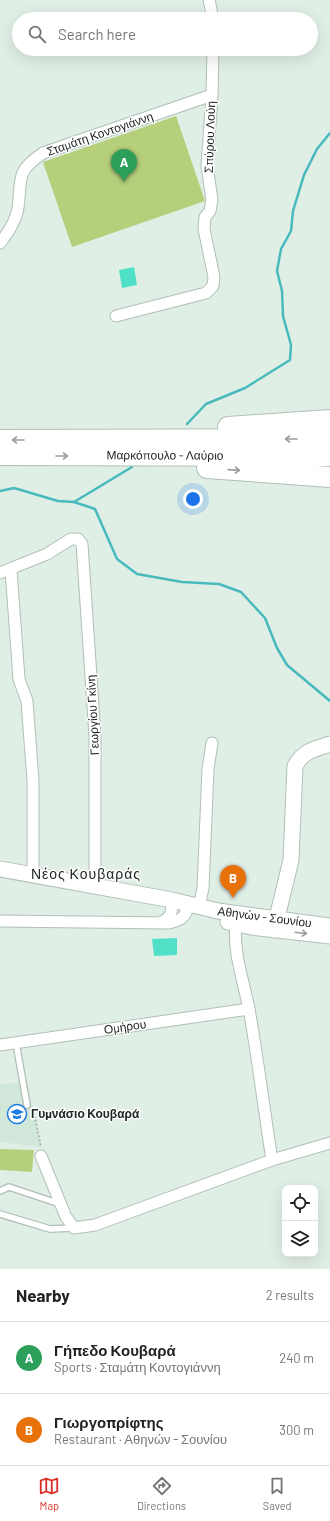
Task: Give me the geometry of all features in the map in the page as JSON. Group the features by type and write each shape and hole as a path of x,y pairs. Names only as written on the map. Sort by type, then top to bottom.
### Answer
{"highway":[{"path":"100,440 117,434 330,420"},
{"name":"Μαρκόπουλο - Λαύριο","path":"0,440 330,439"},
{"name":"Μαρκόπουλο - Λαύριο","path":"0,455 330,456"},
{"path":"140,456 180,466 330,477"}],"main road":[{"path":"275,924 291,860 296,766 302,755 308,751 330,744"},
{"name":"Αθηνών - Σουνίου","path":"0,869 172,900 194,906 219,919 236,919 275,924 330,936"},
{"name":"Αθηνών - Σουνίου","path":"275,924 330,926"}],"street":[{"path":"209,0 213,12"},
{"name":"Σπύρου Λούη","path":"116,316 206,294 213,286 214,277 204,228 205,218 210,210 212,200 207,166 212,95 213,56"},
{"name":"Σταμάτη Κοντογιάννη","path":"0,243 10,230 18,209 20,175 30,161 43,153 212,95"},
{"name":"Γεωργίου Γκίνη","path":"5,572 47,554 71,539 78,539 82,544 95,736 95,886"},
{"path":"5,572 19,679 27,701 33,781 33,875"},
{"path":"0,921 173,922 182,919 194,906 204,888 208,769 212,743"},
{"path":"161,922 166,920 171,914 172,900"},
{"path":"236,919 235,948 249,1009 272,1160"},
{"name":"Ομήρου","path":"0,1045 249,1009"},
{"path":"41,1156 60,1204 66,1217 74,1228 95,1225 272,1160 330,1143"}],"lane":[{"path":"16,1043 30,1104"},
{"path":"0,1191 9,1187 60,1204"},
{"path":"0,1214 50,1228 74,1228"}],"path":[{"path":"30,1104 42,1147 38,1147 41,1156"}],"shaded area":[{"name":"Γυμνάσιο Κουβαρά","path":"27,1081 41,1147 0,1142 0,1085"}],"green space":[{"path":"176,116 205,201 72,247 43,162"},
{"path":"0,1149 34,1150 32,1172 0,1170"}],"building":[{"path":"134,267 137,285 122,288 119,270"},
{"path":"177,938 177,955 154,956 152,939"}],"waterway":[{"path":"187,424 206,404 245,388 290,360 291,345 283,316 282,291 277,271 281,249 291,231 293,211 304,175 317,149 330,133"},
{"path":"0,491 14,488 58,501 74,502 132,467"},
{"path":"74,502 95,509 117,559 137,574 182,582 219,584 241,592 265,618 277,648 287,665 330,701"}],"place":[{"name":"Γήπεδο Κουβαρά","path":"124,182"},
{"name":"Γιωργοπρίφτης","path":"233,898"},
{"name":"Γυμνάσιο Κουβαρά","path":"17,1114"}],"district":[{"name":"Νέος Κουβαράς","path":"86,874"}]}
